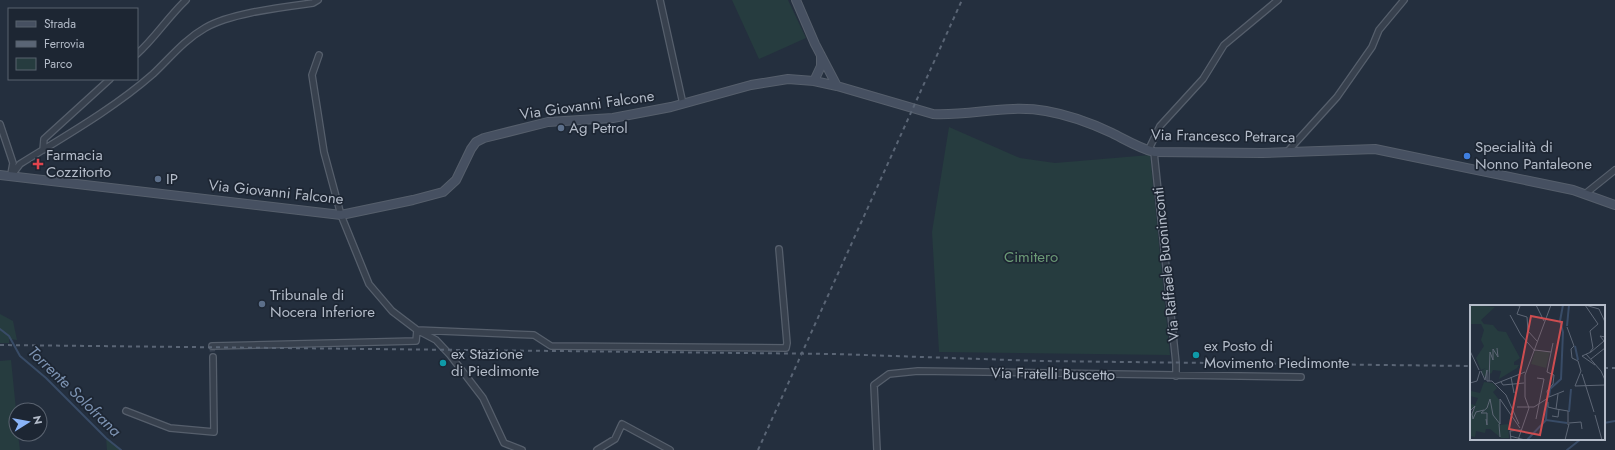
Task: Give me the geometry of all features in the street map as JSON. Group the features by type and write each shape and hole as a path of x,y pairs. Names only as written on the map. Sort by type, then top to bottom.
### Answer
{"main road":[{"path":"796,0 821,56 837,86"},
{"path":"814,81 821,66 821,56"},
{"name":"Via Giovanni Falcone","path":"0,175 342,215 443,192 456,180 471,148 476,142 484,138 548,122 613,118 683,104 763,82 788,79 814,81 837,86"},
{"name":"Via Francesco Petrarca","path":"837,86 933,114 950,114 1004,108 1044,110 1079,119 1151,152 1375,149 1585,194 1615,205"}],"street":[{"path":"138,53 150,42 171,14 186,0"},
{"path":"660,0 683,104"},
{"path":"1151,152 1160,126 1203,79 1224,45 1278,0"},
{"path":"1288,151 1337,97 1372,47 1379,30 1404,0"},
{"path":"11,176 20,164 98,115 152,74 185,41 206,27 228,19 277,8 316,2"},
{"path":"319,55 312,75 324,152 342,215 369,284 392,311 417,330 436,340 450,355 483,398 504,443 522,450"},
{"path":"43,150 44,139 109,80"},
{"path":"0,124 13,163 11,176"},
{"name":"Via Raffaele Buoninconti","path":"1151,152 1176,363 1176,376"},
{"path":"1585,194 1615,170"},
{"path":"417,330 534,335 551,346 786,348 787,343 779,249"},
{"path":"212,346 212,344 416,341 417,330"},
{"path":"126,411 170,428 214,432 213,358"},
{"name":"Via Fratelli Buscetto","path":"877,450 874,385 889,374 918,371 1301,377"},
{"path":"597,450 615,439 622,424 670,450"}],"green space":[{"path":"732,0 788,0 806,38 759,59"},
{"name":"Cimitero","path":"949,127 1020,158 1055,163 1150,155 1170,355 939,352 932,232"},
{"path":"0,314 13,321 17,340 9,339 9,343 0,343"},
{"path":"11,360 15,402 8,402 8,442 19,442 20,450 0,450 0,361"},
{"path":"106,438 121,450 107,450"}],"waterway":[{"name":"Torrente Solofrana","path":"0,329 9,336 20,356 46,378 106,438 121,450"},
{"name":"Torrente Solofrana","path":"1605,423 1615,421"},
{"name":"Torrente Solofrana","path":"1567,450 1580,440"}],"tunnel":[{"path":"212,346 213,357"}],"railway":[{"path":"758,450 962,0"},
{"path":"0,345 835,354 1040,361 1470,366"},
{"path":"1605,368 1615,368"}],"place":[{"name":"Ag Petrol","path":"561,128"},
{"name":"Specialità di Nonno Pantaleone","path":"1467,156"},
{"name":"Farmacia Cozzitorto","path":"38,164"},
{"name":"IP","path":"158,179"},
{"name":"Tribunale di Nocera Inferiore","path":"262,304"},
{"name":"ex Posto di Movimento Piedimonte","path":"1196,355"},
{"name":"ex Stazione di Piedimonte","path":"443,363"}]}
